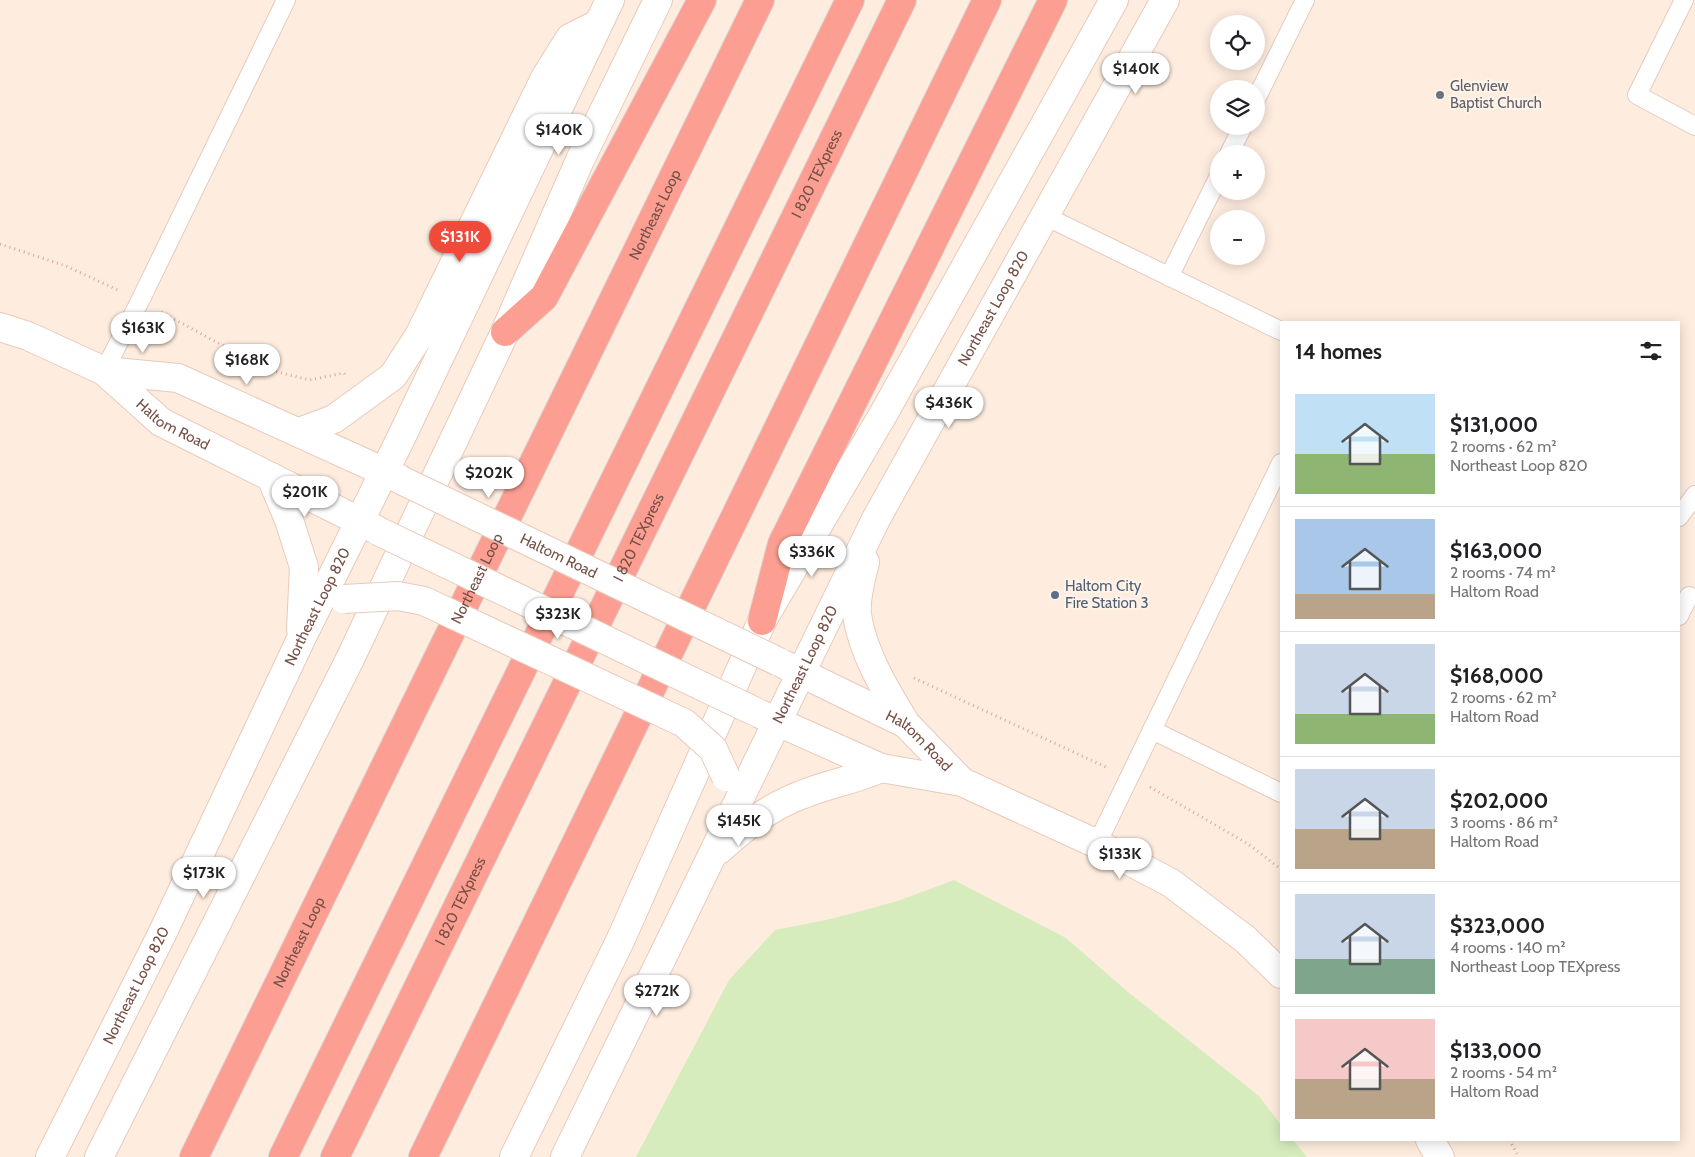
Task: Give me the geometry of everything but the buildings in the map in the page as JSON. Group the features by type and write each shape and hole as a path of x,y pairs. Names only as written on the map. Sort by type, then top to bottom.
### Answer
{"highway":[{"path":"505,332 544,297 702,0"},
{"name":"Northeast Loop","path":"194,1157 760,0"},
{"path":"283,1157 850,0"},
{"name":"I 820 TEXpress","path":"335,1157 902,0"},
{"path":"423,1157 987,0"},
{"path":"762,620 782,544 1053,0"}],"main road":[{"path":"99,1157 349,661 505,332 580,160 658,0"},
{"path":"514,1157 620,941 762,620 884,414 1114,0"},
{"name":"Northeast Loop 820","path":"565,1157 729,818 766,717 790,668 876,519 960,364 1165,0"},
{"path":"299,432 334,419 393,376 419,336 545,78 570,38 604,12"},
{"name":"Northeast Loop 820","path":"50,1157 162,934 301,638 368,526 393,476 604,12"},
{"name":"Haltom Road","path":"0,327 28,336 104,371 161,422 368,526 766,717 881,768 962,782 1097,844 1171,883 1244,939 1280,973"},
{"name":"Haltom Road","path":"104,371 178,378 393,476 906,724 962,782"},
{"path":"270,477 290,520 304,567 301,638"},
{"path":"876,519 860,584 857,614 868,653 890,698 906,724"},
{"path":"301,638 344,599 398,596 424,601 684,723 713,749 726,777 729,818"},
{"path":"710,858 742,829 771,809 801,794 862,777 881,768"},
{"path":"1431,1141 1440,1157"}],"lane":[{"path":"104,371 286,0"},
{"path":"1265,81 1305,0"},
{"path":"1684,0 1637,95 1695,126"},
{"path":"1169,277 1210,194"},
{"path":"1045,216 1280,331"},
{"path":"1097,844 1280,465"},
{"path":"1680,516 1695,495"},
{"path":"1680,614 1689,596"},
{"path":"1152,730 1280,793"}],"path":[{"path":"0,244 66,266 140,301 266,369 309,380 344,373"},
{"path":"912,677 1104,766"},
{"path":"1156,790 1248,844 1280,868"},
{"path":"1510,1141 1519,1157"}],"green space":[{"path":"954,880 1066,938 1128,992 1259,1096 1280,1124 1280,1141 1294,1141 1307,1157 636,1157 729,980 775,930 831,919 898,901"}],"place":[{"name":"Glenview Baptist Church","path":"1440,95"},
{"name":"Haltom City Fire Station 3","path":"1055,595"}]}
